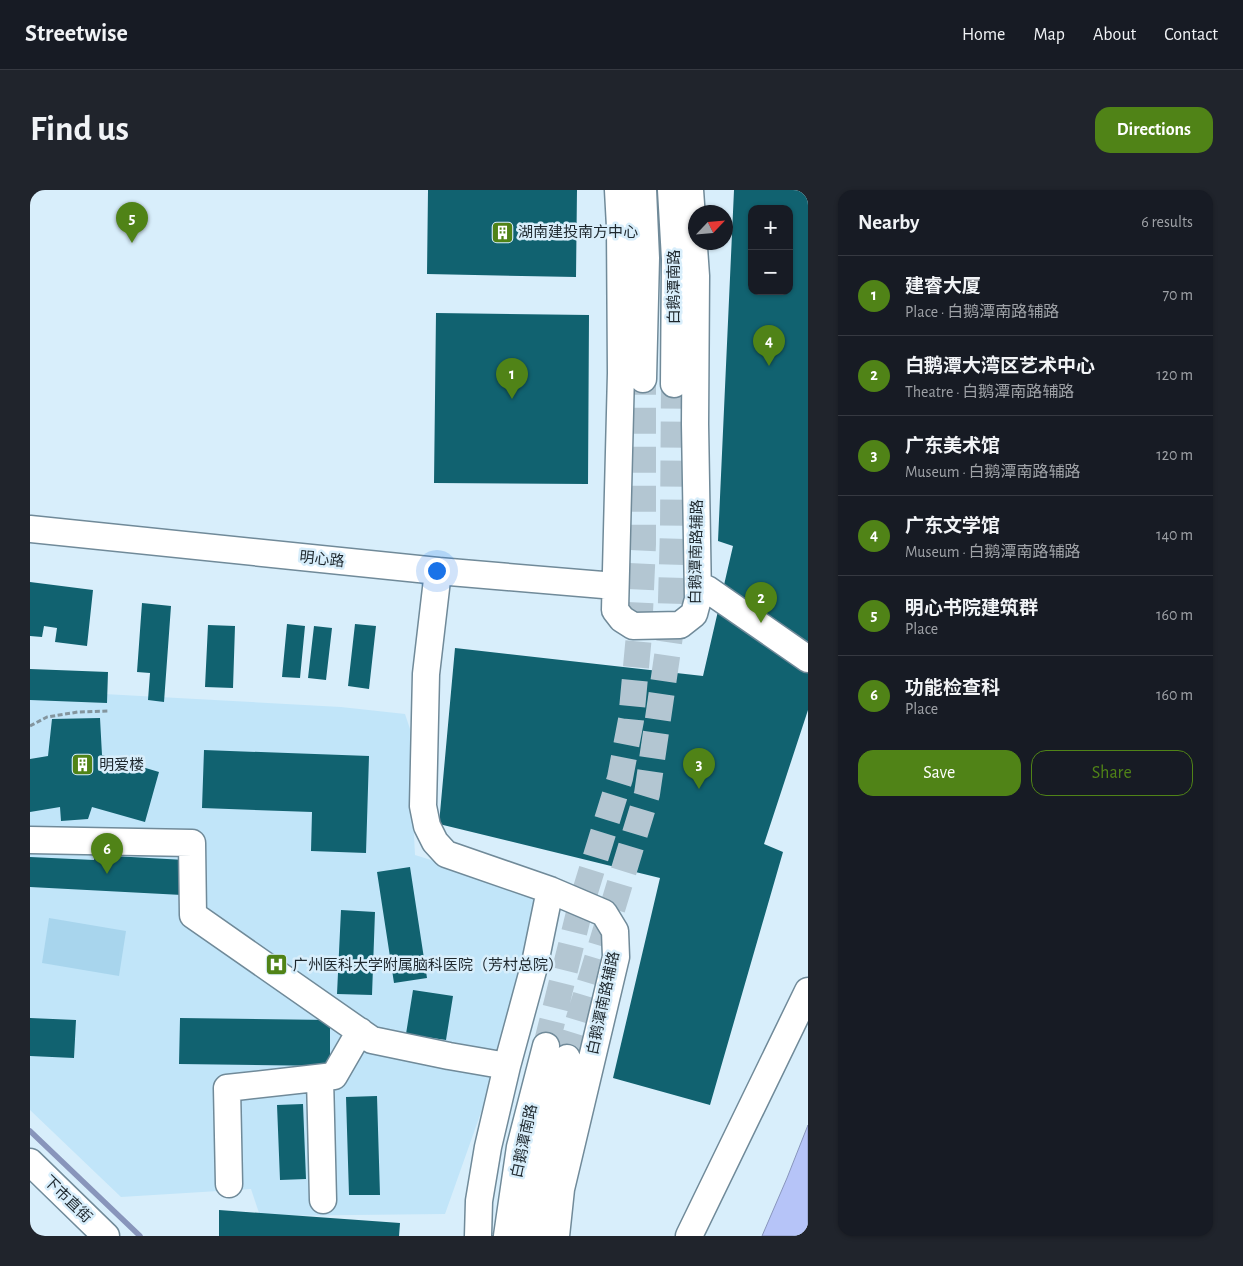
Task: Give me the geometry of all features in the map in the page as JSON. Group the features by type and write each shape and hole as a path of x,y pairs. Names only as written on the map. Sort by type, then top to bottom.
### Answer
{"street":[{"name":"白鹅潭南路辅路","path":"618,190 621,374 615,610 622,619 632,626 680,625 694,614 698,599 695,424 696,276 690,190"},
{"name":"白鹅潭南路","path":"643,379 646,258 644,190"},
{"name":"白鹅潭南路","path":"671,190 675,259 674,384"},
{"name":"明心路","path":"30,529 438,571 615,586"},
{"name":"白鹅潭南路辅路","path":"438,571 426,674 423,806 427,826 435,842 446,854 550,890 604,913 615,931 616,957 561,1189 556,1236"},
{"path":"707,589 808,659"},
{"path":"30,840 192,844 194,915 360,1032 372,1040 507,1066"},
{"path":"478,1236 479,1201 488,1147 507,1066 536,963 550,890"},
{"path":"689,1236 808,991"},
{"path":"228,1184 228,1088 334,1076 360,1032"},
{"name":"白鹅潭南路","path":"507,1236 520,1147 556,1052 534,1199 532,1236"},
{"path":"320,1078 323,1200"},
{"name":"下市直街","path":"30,1162 106,1236"}],"path":[{"path":"30,726 47,716 109,710"}],"shaded area":[{"name":"广州医科大学附属脑科医院（芳村总院）","path":"104,694 341,707 405,714 414,741 413,816 415,855 540,894 508,1036 445,1214 260,1216 251,1189 121,1197 30,1110 30,700"},
{"path":"49,918 126,931 119,976 42,963"},
{"path":"808,1125 808,1236 762,1236 787,1178"}],"building":[{"name":"湖南建投南方中心","path":"428,190 577,190 576,277 427,274"},
{"path":"734,190 808,190 808,710 764,844 783,852 710,1105 613,1078 660,878 439,824 455,648 703,676 733,546 718,541 731,250 733,250"},
{"path":"436,313 589,315 588,484 434,483"},
{"path":"30,582 93,590 87,646 55,642 57,628 44,626 42,637 30,636"},
{"path":"142,603 171,606 164,702 148,700 150,673 137,672"},
{"path":"287,624 305,626 300,678 282,677"},
{"path":"355,624 376,626 369,689 348,686"},
{"path":"208,625 235,626 233,688 205,687"},
{"path":"314,626 332,628 326,680 308,678"},
{"path":"30,669 108,672 107,703 30,700"},
{"name":"明爱楼","path":"100,718 102,755 159,772 145,822 92,807 88,819 61,821 60,807 30,812 30,759 48,756 52,719"},
{"path":"204,750 369,756 366,853 311,851 312,812 202,808"},
{"path":"95,855 185,860 182,895 30,887 30,857 94,860"},
{"path":"410,867 427,978 394,983 377,872"},
{"path":"341,910 375,912 372,995 337,994"},
{"path":"413,990 453,996 446,1040 406,1034"},
{"path":"30,1018 76,1020 74,1058 30,1056"},
{"path":"180,1018 330,1020 330,1066 179,1064"},
{"path":"377,1096 380,1195 349,1195 346,1097"},
{"path":"303,1104 306,1179 280,1180 277,1105"},
{"path":"219,1210 400,1223 399,1236 219,1236"}],"waterway":[{"path":"30,1131 140,1236"}],"tunnel":[{"path":"546,1046 581,905 620,778 631,720 639,635 643,544 643,379"},
{"path":"567,1058 647,794 670,636 674,384"}],"place":[{"name":"湖南建投南方中心","path":"502,232"},
{"name":"明心书院建筑群","path":"132,243"},
{"name":"广东文学馆","path":"769,366"},
{"name":"建睿大厦","path":"512,399"},
{"name":"白鹅潭大湾区艺术中心","path":"761,623"},
{"name":"明爱楼","path":"83,765"},
{"name":"广东美术馆","path":"699,789"},
{"name":"功能检查科","path":"107,874"},
{"name":"广州医科大学附属脑科医院（芳村总院）","path":"277,965"}]}
